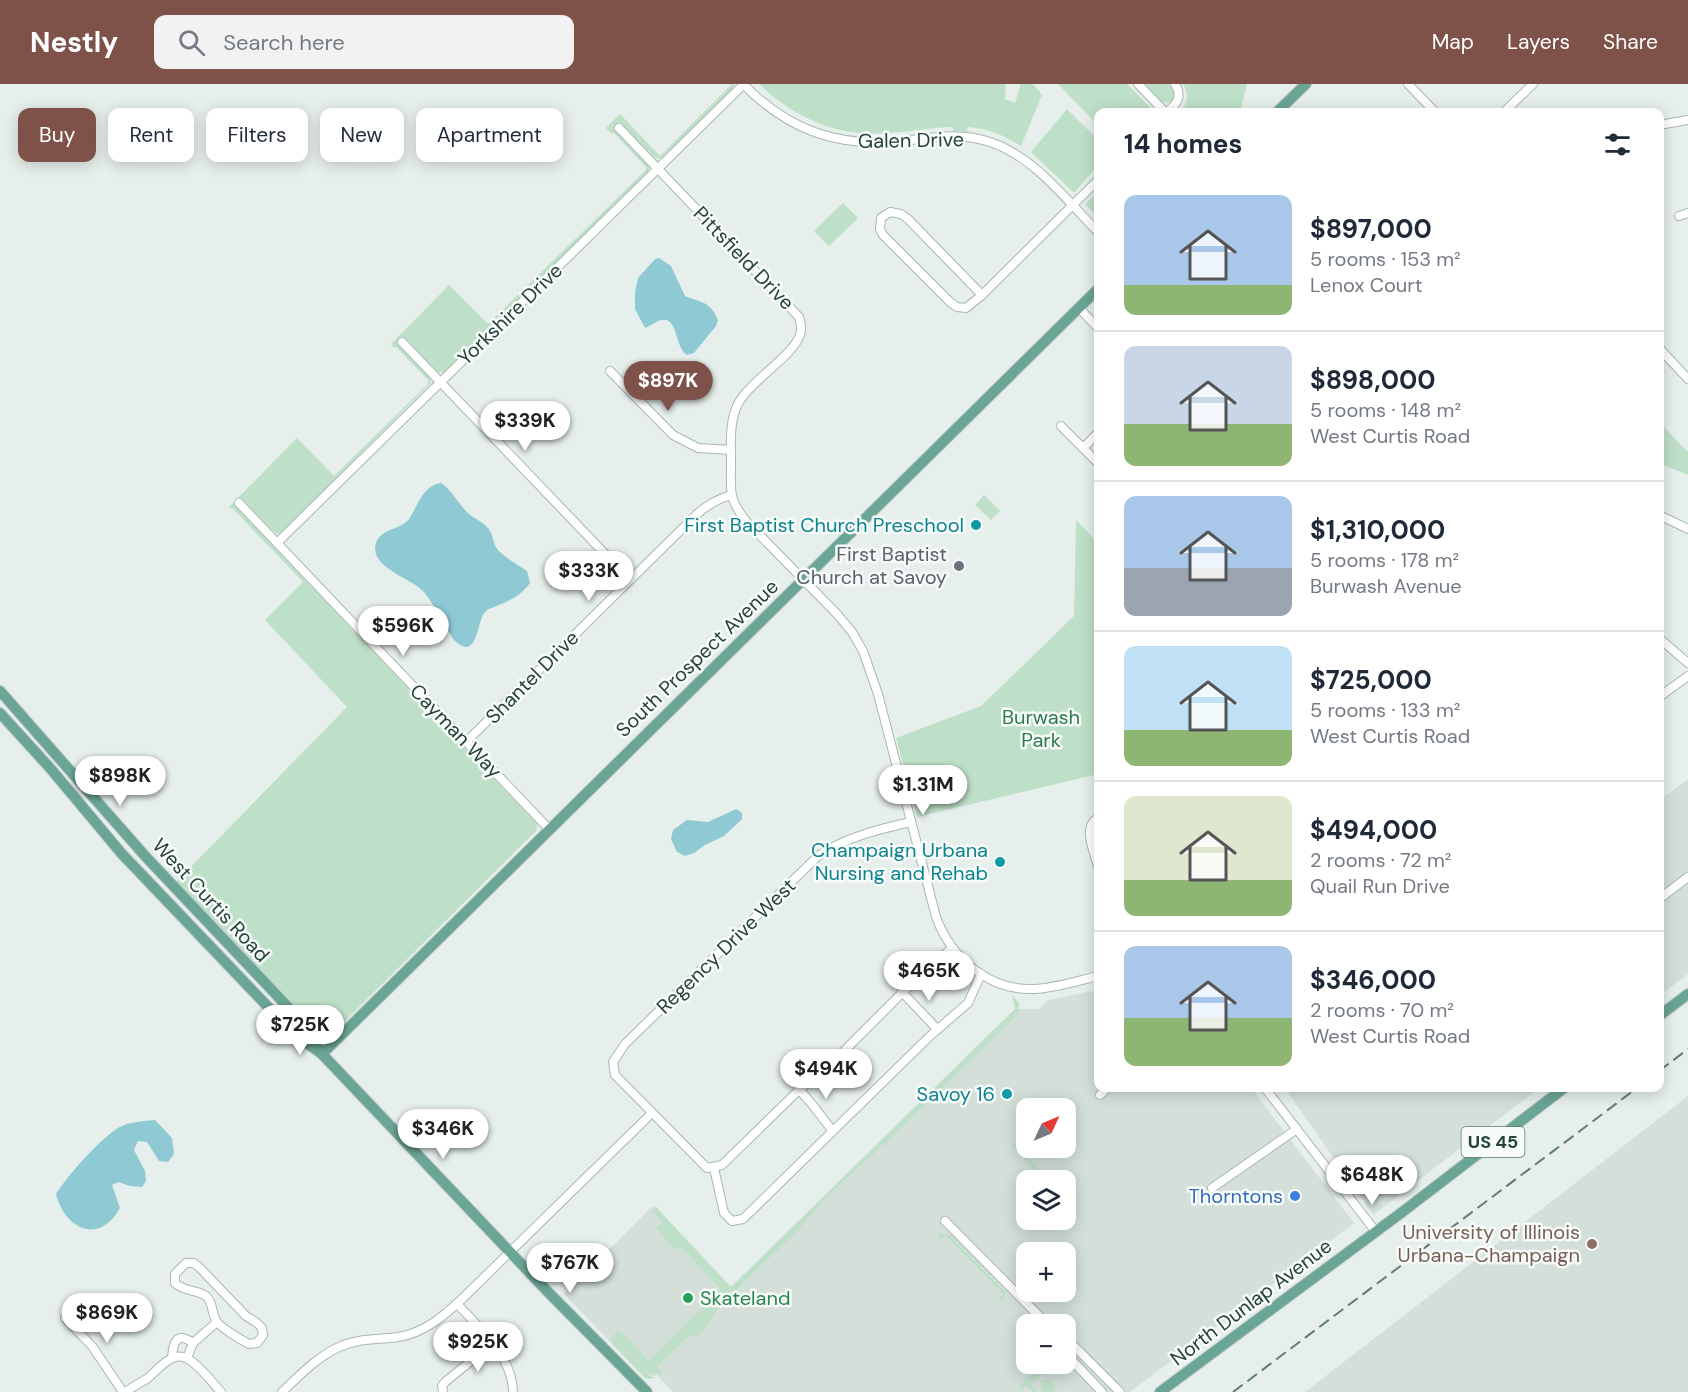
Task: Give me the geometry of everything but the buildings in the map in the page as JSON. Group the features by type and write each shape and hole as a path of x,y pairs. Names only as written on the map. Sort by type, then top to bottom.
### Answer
{"main road":[{"path":"1281,108 1306,84"},
{"name":"South Prospect Avenue","path":"322,1054 339,1040 549,829 1094,293"},
{"name":"West Curtis Road","path":"0,691 146,857 305,1025 322,1054"},
{"name":"West Curtis Road","path":"0,712 122,854 294,1034 322,1054 647,1392"},
{"path":"1664,1012 1688,994"},
{"name":"North Dunlap Avenue","path":"1160,1392 1376,1232 1559,1092"}],"street":[{"name":"Yorkshire Drive","path":"277,543 743,84"},
{"name":"Galen Drive","path":"743,84 781,116 812,132 839,140 879,143 953,136 989,142 1015,153 1028,162 1094,228"},
{"path":"1138,84 1162,108"},
{"path":"1170,108 1179,100 1180,94 1176,84"},
{"path":"1408,84 1431,108"},
{"path":"1508,108 1533,84"},
{"path":"1664,124 1688,120"},
{"name":"Pittsfield Drive","path":"619,128 797,314 801,323 797,341 747,391 736,406 732,426 731,495 745,520 844,622 863,651 878,694 941,931 952,948 966,962 981,974 1002,984 1029,989 1051,987 1094,977"},
{"path":"982,295 908,219 896,212 883,216 880,224 883,235 950,302 957,307 966,308 982,295 1094,184"},
{"path":"1079,308 1094,324"},
{"path":"402,342 630,580"},
{"path":"1664,353 1688,379"},
{"path":"610,371 673,435 698,448 731,450"},
{"path":"1062,426 1094,459"},
{"path":"1083,448 1094,437"},
{"name":"Shantel Drive","path":"466,742 707,505 731,495"},
{"name":"Cayman Way","path":"239,503 549,829"},
{"path":"1664,518 1688,530"},
{"path":"1664,642 1688,663"},
{"path":"1664,693 1688,675"},
{"path":"1094,820 1089,830 1094,850"},
{"name":"Regency Drive West","path":"714,1168 707,1168 615,1075 613,1062 625,1044 817,857 849,839 911,822"},
{"path":"1664,895 1688,878"},
{"path":"952,948 902,992 838,1057 799,1090 722,1165 714,1168 724,1213 729,1220 743,1219 937,1029 968,1003 981,974"},
{"path":"902,992 937,1029"},
{"path":"799,1090 833,1131"},
{"path":"1100,1095 1103,1092"},
{"path":"1268,1092 1376,1232"},
{"path":"282,1392 320,1358 340,1346 365,1340 399,1337 436,1322 511,1252 652,1113"},
{"path":"1212,1188 1297,1129"},
{"path":"945,1221 1037,1314"},
{"path":"186,1263 194,1263 200,1268 246,1316 262,1328 263,1335 257,1343 249,1344 217,1322 208,1298 176,1283 175,1274 186,1263"},
{"path":"457,1304 492,1344 511,1373 513,1392"},
{"path":"65,1318 92,1346 124,1392 179,1357 217,1322"},
{"path":"193,1343 183,1338 173,1344 179,1357 221,1392"},
{"path":"443,1392 442,1386 445,1382 492,1344"},
{"path":"1076,1347 1120,1392"},
{"path":"1076,1365 1102,1392"}],"shaded area":[{"path":"1688,779 1688,974 1664,992 1664,797"},
{"path":"1094,991 1094,1092 1254,1092 1354,1223 1130,1392 673,1392 657,1375 652,1377 644,1370 640,1373 564,1294 653,1206 731,1287 1015,1009 1039,1009 1048,1000"},
{"path":"1288,1092 1534,1092 1373,1215"},
{"name":"University of Illinois Urbana-Champaign","path":"1688,1096 1688,1392 1305,1392"}],"green space":[{"path":"734,84 732,91 660,159 655,158 622,124 616,131 648,163 650,167 647,174 445,372 438,372 405,338 398,345 430,378 431,383 282,532 278,534 274,532 242,499 235,506 537,824 536,831 338,1028 323,1032 314,1027 176,882 347,707 265,620 303,582 229,507 297,438 334,476 428,384 428,380 391,344 449,285 488,324 646,170 646,167 614,133 612,134 606,128 620,114 660,156"},
{"path":"759,84 1006,84 1005,99 1015,103 1021,84 1033,84 1042,95 1021,146 996,133 968,127 967,132 953,131 953,127 948,127 870,134 835,129 802,116"},
{"path":"1058,84 1127,84 1151,108 1094,108 1094,121"},
{"path":"1141,84 1174,84 1177,92 1173,101 1164,102"},
{"path":"1183,84 1247,84 1241,108 1183,108 1187,98"},
{"path":"1067,109 1094,136 1094,170 1074,193 1031,152"},
{"path":"1094,196 1094,214 1085,204"},
{"path":"843,203 858,218 829,246 814,231"},
{"path":"1664,427 1688,452 1688,475 1664,465"},
{"path":"984,495 1000,511 991,520 975,505"},
{"name":"Burwash Park","path":"1076,520 1094,539 1094,775 917,817 896,738 981,706 1074,616"},
{"path":"1012,995 1019,1003 1018,1013 1014,1018 884,1145 879,1145 881,1147 825,1198 799,1229 730,1296 726,1296 696,1338 690,1335 657,1367 662,1372 659,1375 657,1373 651,1375 613,1336 618,1331 626,1336 649,1361 721,1289 680,1246 675,1250 656,1228 662,1222 652,1211 656,1207 731,1287 1015,1009"},
{"path":"1024,1158 1028,1158 1040,1170 1035,1170"},
{"path":"940,1233 950,1235 1005,1291 1005,1297 1001,1302 998,1299 1003,1294 945,1235 941,1239 938,1236"},
{"path":"612,1336 651,1377 657,1377 645,1378 612,1343"},
{"path":"1034,1374 1045,1374 1030,1382 1037,1392 1033,1392 1027,1386 1021,1390 1022,1383"},
{"path":"1048,1379 1056,1387 1055,1392 1044,1392 1041,1389 1041,1382"}],"water":[{"path":"659,258 671,266 685,296 709,306 718,320 716,326 694,353 687,355 669,322 658,321 645,328 635,309 638,278 655,259"},
{"path":"441,483 469,514 488,528 500,552 527,571 530,583 516,596 486,611 476,638 468,647 461,646 453,639 424,592 392,571 378,559 375,551 376,543 382,534 405,523 425,492"},
{"path":"736,809 742,813 742,819 724,836 694,853 685,856 677,852 671,839 673,830 687,820 708,822"},
{"path":"155,1120 172,1138 174,1154 168,1162 159,1161 147,1142 138,1141 134,1150 145,1171 146,1181 142,1187 118,1182 112,1185 120,1208 112,1219 103,1226 93,1229 75,1224 67,1217 56,1194 68,1177 93,1149 118,1128 131,1123"}],"railway":[{"path":"1664,1067 1688,1049"},
{"path":"1233,1392 1632,1092"}],"place":[{"name":"First Baptist Church Preschool","path":"976,525"},
{"name":"First Baptist Church at Savoy","path":"959,566"},
{"name":"Champaign Urbana Nursing and Rehab","path":"1000,862"},
{"name":"Savoy 16","path":"1007,1094"},
{"name":"Thorntons","path":"1295,1196"},
{"name":"University of Illinois Urbana-Champaign","path":"1592,1244"},
{"name":"Skateland","path":"688,1298"}]}
